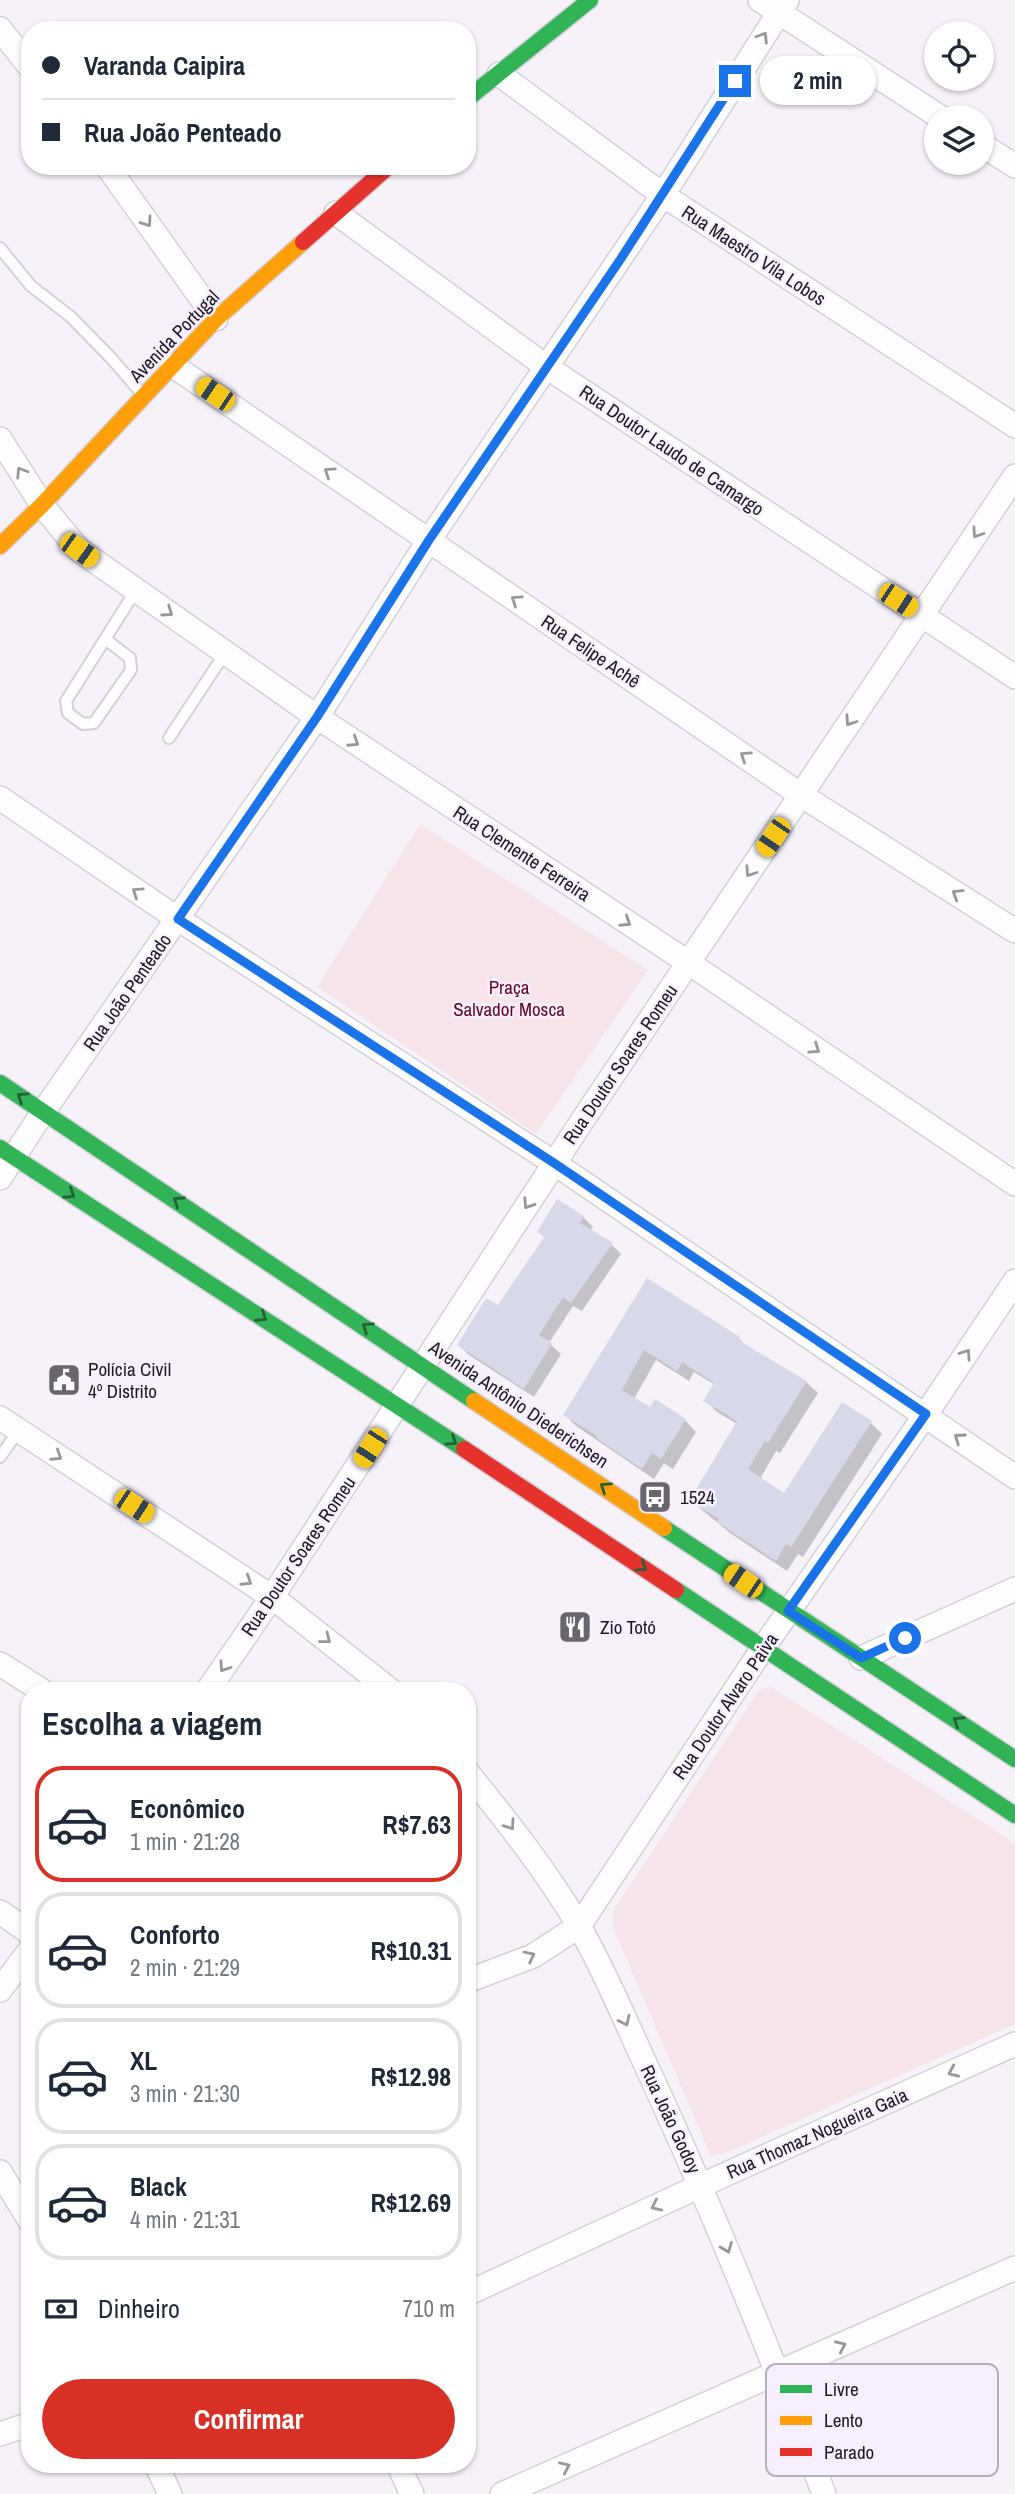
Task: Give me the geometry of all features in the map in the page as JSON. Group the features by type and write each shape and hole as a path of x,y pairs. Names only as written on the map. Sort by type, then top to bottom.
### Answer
{"main road":[{"path":"476,92 590,0"},
{"name":"Avenida Portugal","path":"1,544 42,505 216,319 379,175"},
{"name":"Avenida Antônio Diederichsen","path":"0,1083 788,1611 1015,1759"},
{"path":"6,1152 398,1405 1015,1815"}],"street":[{"path":"775,4 924,106"},
{"name":"Rua João Penteado","path":"0,1178 6,1152 43,1112 317,717 429,540 663,195 775,4"},
{"path":"0,29 21,56"},
{"name":"Rua Maestro Vila Lobos","path":"499,74 663,195 1015,426"},
{"path":"994,153 1015,166"},
{"path":"113,175 216,319"},
{"name":"Rua Doutor Laudo de Camargo","path":"336,213 548,368 1015,677"},
{"name":"Rua Felipe Achê","path":"172,365 801,795 1015,931"},
{"path":"0,439 42,505"},
{"name":"Rua Doutor Soares Romeu","path":"214,1682 398,1405 554,1163 1015,476"},
{"name":"Rua Clemente Ferreira","path":"42,505 79,550 225,653 1015,1184"},
{"path":"0,798 178,919 554,1163 1015,1477"},
{"name":"Rua Doutor Alvaro Paiva","path":"476,1978 533,1956 579,1926 788,1611 1015,1281"},
{"path":"9,1424 272,1597 380,1682"},
{"path":"861,1658 1015,1589"},
{"path":"0,1664 28,1682"},
{"name":"Rua João Godoy","path":"476,1783 505,1818 579,1926 702,2185 775,2364"},
{"path":"0,1912 21,1927"},
{"path":"0,1990 21,1962"},
{"name":"Rua Thomaz Nogueira Gaia","path":"476,2290 1015,2044"},
{"path":"0,2172 21,2206"},
{"path":"801,2364 1015,2268"},
{"path":"502,2494 766,2380"},
{"path":"0,2434 21,2427"},
{"path":"160,2473 170,2494"},
{"path":"402,2473 412,2494"},
{"name":"Rua João Godoy","path":"817,2476 824,2494"}],"lane":[{"path":"0,248 31,286 71,317 144,396"},
{"path":"105,639 130,658 131,670 94,723 83,724 68,713 66,701 135,590"},
{"path":"169,738 225,653"},
{"path":"0,1457 9,1424"}],"green space":[{"name":"Praça Salvador Mosca","path":"420,824 648,970 536,1134 317,987"},
{"path":"771,1687 1015,1843 1015,2024 728,2152 711,2156 612,1920 614,1909 759,1690"}],"building":[{"path":"557,1199 584,1216 580,1223 613,1243 571,1303 563,1297 539,1335 552,1343 524,1389 457,1345 486,1298 498,1305 544,1237 537,1232"},
{"path":"647,1278 740,1337 738,1340 807,1381 768,1443 765,1441 748,1469 784,1493 842,1402 872,1421 791,1547 786,1544 776,1561 717,1522 719,1519 689,1501 737,1421 703,1401 714,1383 682,1362 677,1371 644,1350 622,1390 650,1407 655,1399 686,1419 661,1459 652,1453 642,1469 563,1415"}],"traffic: fast":[{"path":"476,92 590,0"},
{"path":"0,1083 474,1401"},
{"path":"0,1148 464,1449"},
{"path":"664,1528 1015,1759"},
{"path":"676,1590 1015,1815"}],"traffic: slow":[{"path":"0,546 42,505 216,319 303,242"},
{"path":"474,1401 664,1528"}],"traffic: jam":[{"path":"303,242 379,175"},
{"path":"464,1449 676,1590"}],"place":[{"name":"Polícia Civil 4º Distrito","path":"64,1380"},
{"name":"1524","path":"655,1497"},
{"name":"Zio Totó","path":"575,1627"}],"route":[{"path":"735,81 548,368 429,540 317,717 178,919 554,1163 926,1414 788,1611 861,1658 905,1638"}]}
